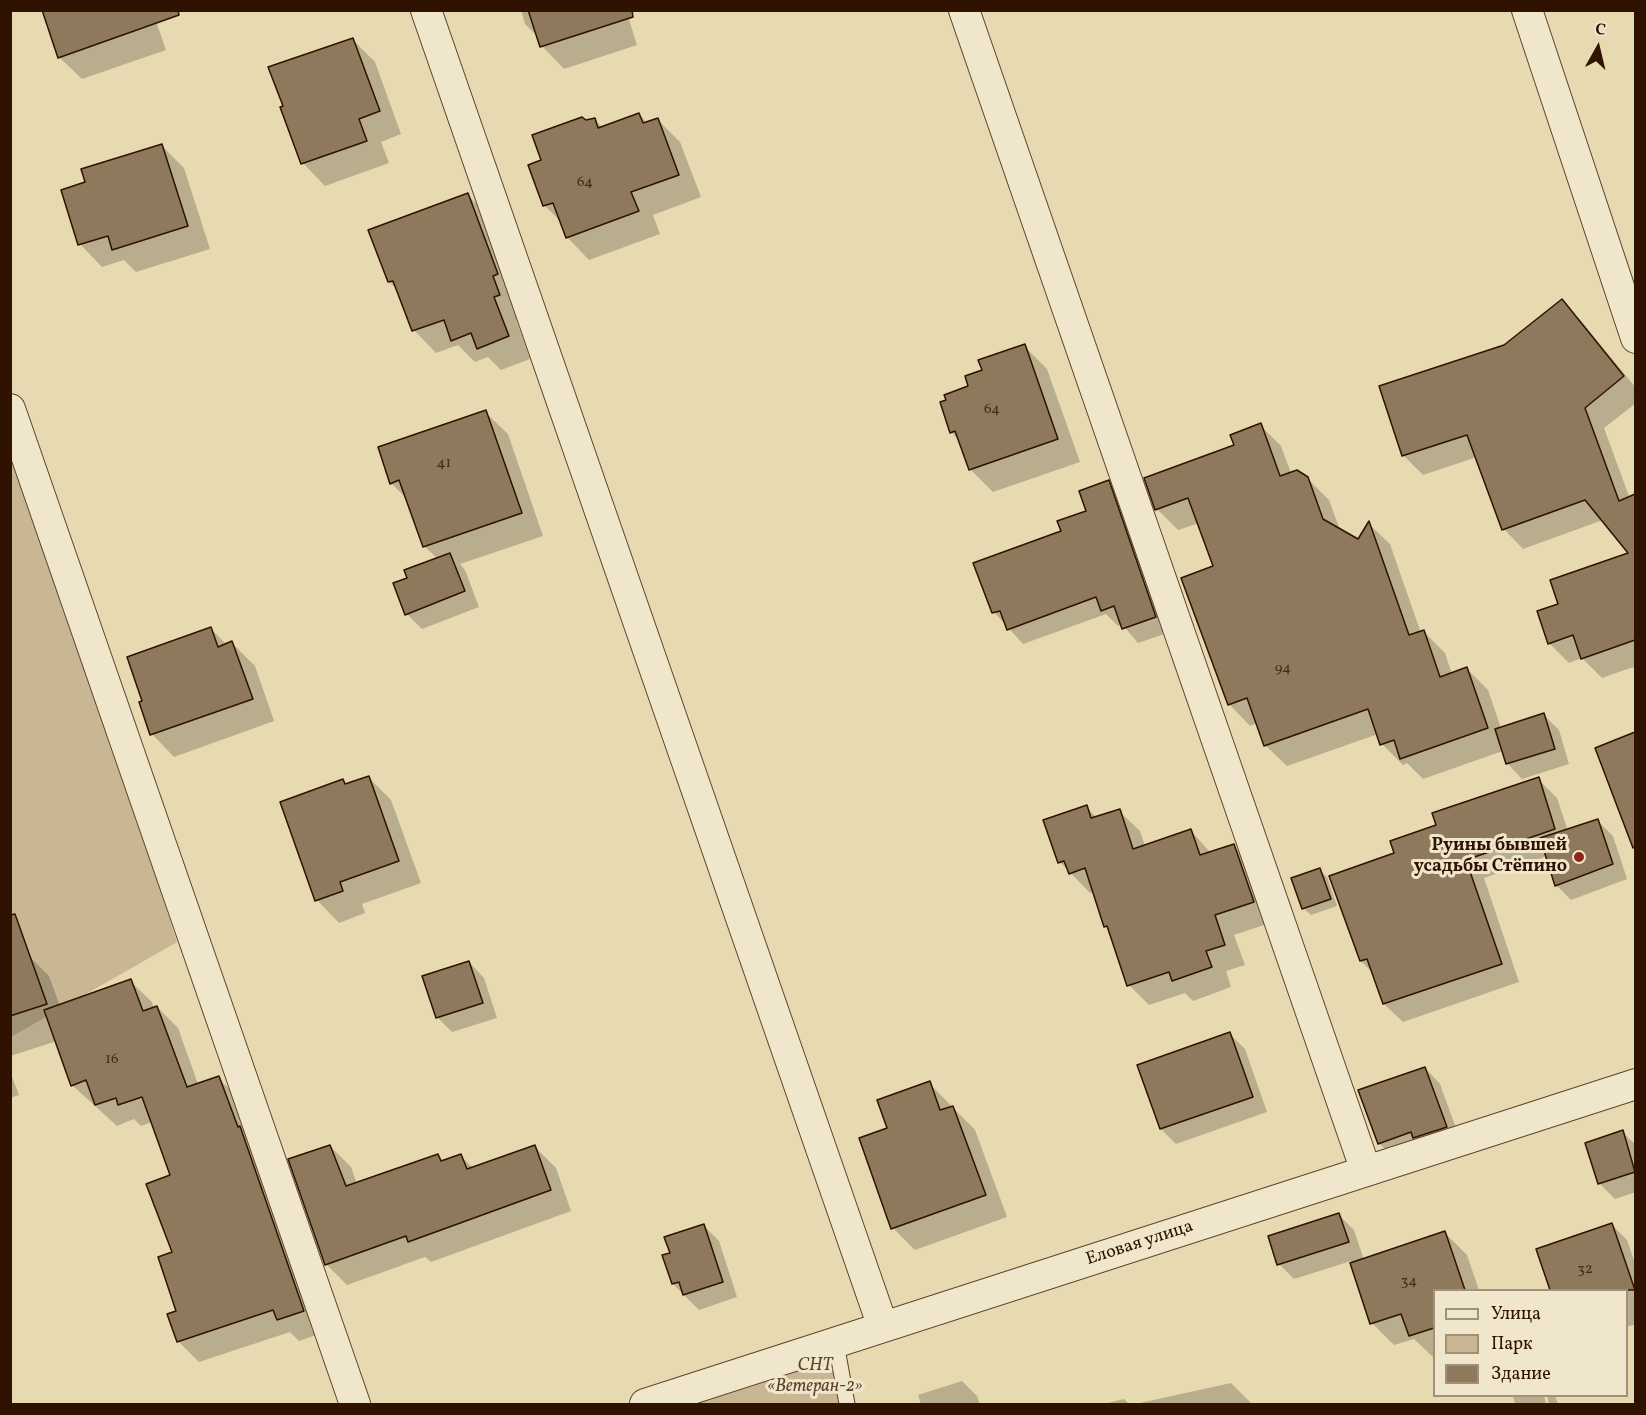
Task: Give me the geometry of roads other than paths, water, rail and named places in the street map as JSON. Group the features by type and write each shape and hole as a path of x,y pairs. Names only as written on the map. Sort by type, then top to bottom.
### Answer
{"street":[{"path":"426,10 883,1328"},
{"path":"964,10 1366,1171"},
{"path":"1527,10 1635,338"},
{"path":"10,409 355,1404"},
{"name":"Еловая улица","path":"645,1404 1635,1084"}],"lane":[{"path":"836,1343 847,1404"}],"place":[{"name":"Руины бывшей усадьбы Стёпино","path":"1579,857"}],"park label":[{"name":"СНТ «Ветеран-2»","path":"815,1377"}]}
